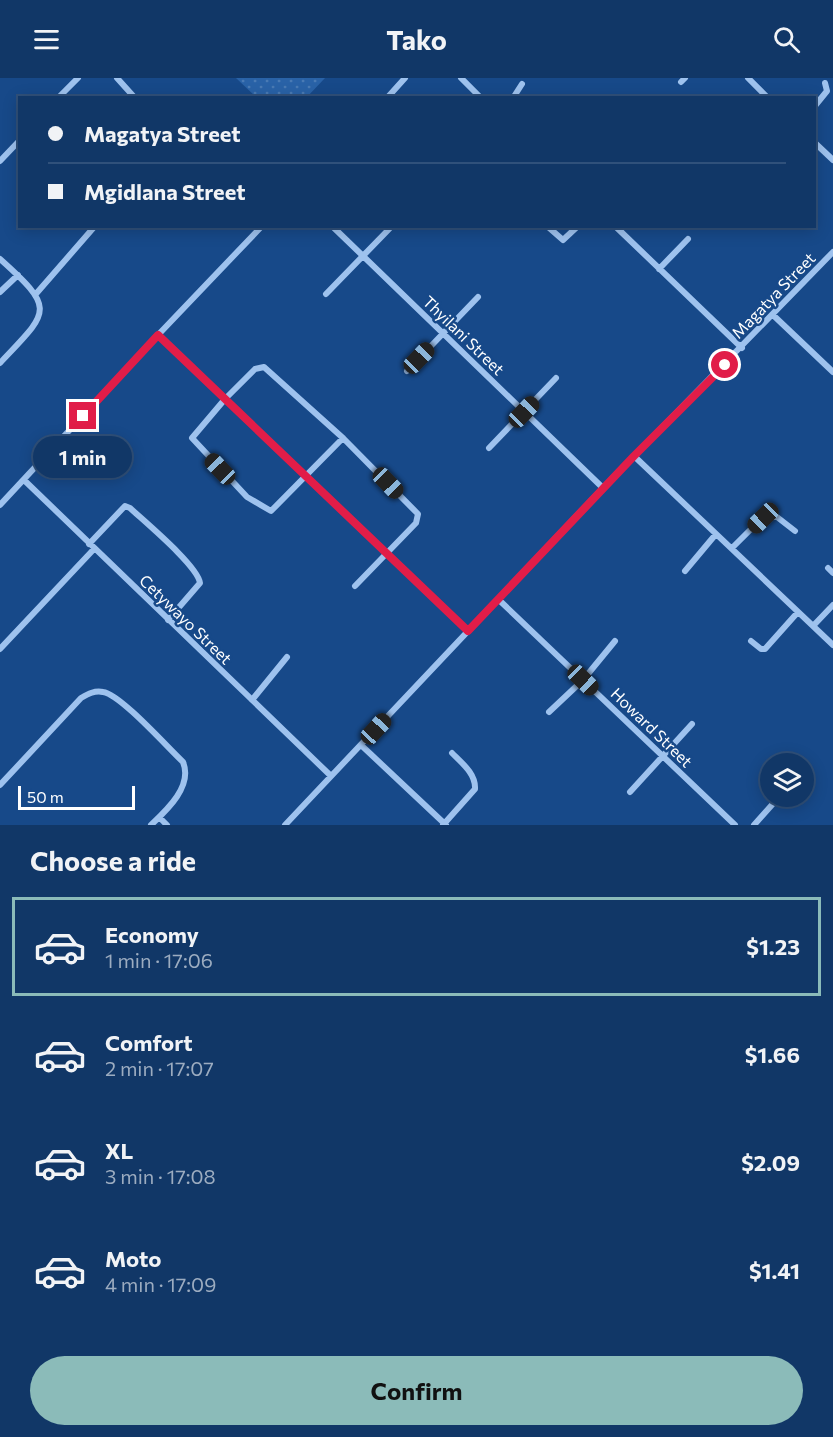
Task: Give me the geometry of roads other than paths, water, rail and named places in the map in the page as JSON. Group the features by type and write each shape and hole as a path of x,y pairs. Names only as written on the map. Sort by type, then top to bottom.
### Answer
{"street":[{"path":"60,96 78,78"},
{"path":"117,78 133,96"},
{"path":"389,96 405,78"},
{"path":"461,78 479,96"},
{"path":"748,78 766,96"},
{"path":"816,105 827,91 825,83"},
{"path":"514,96 522,84"},
{"path":"0,161 18,142"},
{"path":"816,144 833,160"},
{"path":"35,295 94,228"},
{"path":"0,505 260,228"},
{"name":"Thyilani Street","path":"334,228 603,488"},
{"path":"326,294 390,228"},
{"path":"549,228 563,240 576,228"},
{"path":"617,228 742,348"},
{"path":"659,269 688,239"},
{"name":"Magatya Street","path":"285,825 603,488 742,348 833,252"},
{"path":"0,259 35,295 40,302 41,309 36,324 0,363"},
{"path":"0,292 18,275"},
{"path":"407,371 478,297"},
{"path":"773,315 833,372"},
{"path":"158,335 468,631"},
{"path":"343,438 271,511 267,511 247,497 192,441 193,434 225,399 255,369 264,367 343,438 417,514 416,523 355,586"},
{"path":"489,448 556,378"},
{"path":"634,456 833,645"},
{"name":"Cetywayo Street","path":"24,480 331,776"},
{"path":"0,649 125,506 172,547 200,580 200,585 168,620"},
{"path":"732,548 763,518 777,517 795,531"},
{"path":"685,571 716,534"},
{"name":"Howard Street","path":"498,599 735,825"},
{"path":"813,626 833,605"},
{"path":"751,642 765,649 798,612"},
{"path":"549,712 583,680 615,642"},
{"path":"252,700 287,657"},
{"path":"0,785 81,698 95,692 106,692 126,706 183,762 186,770 183,788 151,825"},
{"path":"630,792 692,724"},
{"path":"361,745 444,824 475,789 476,782 452,753"},
{"path":"754,825 770,807"},
{"path":"159,817 167,825"}]}
